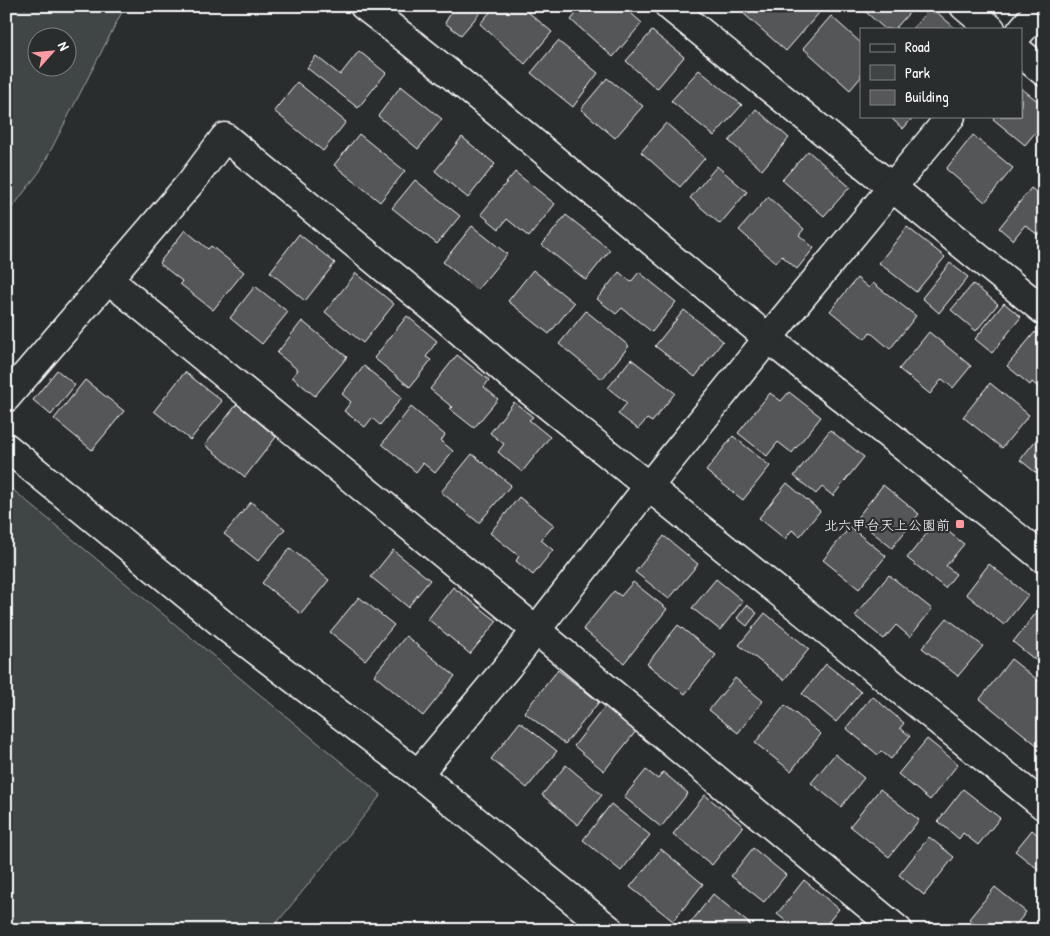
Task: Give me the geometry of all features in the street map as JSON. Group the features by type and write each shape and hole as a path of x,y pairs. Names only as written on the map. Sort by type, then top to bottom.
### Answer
{"street":[{"path":"364,6 433,59 769,338 1044,559"},
{"path":"669,6 1044,312"},
{"path":"964,6 990,28"},
{"path":"1022,30 1042,6"},
{"path":"1022,54 1044,72"},
{"path":"418,774 508,666 648,487 792,308 949,118"},
{"path":"6,398 192,181 225,137 445,318 509,374 1044,806"},
{"path":"108,279 898,930"},
{"path":"6,447 231,630 418,774 610,930"}],"green space":[{"path":"6,6 125,6 40,171 6,216"},
{"path":"6,484 381,795 271,930 6,930"}],"building":[{"path":"455,6 486,6 461,35 445,23"},
{"path":"495,6 521,6 552,32 525,64 480,24"},
{"path":"582,6 623,6 642,23 613,57 571,20"},
{"path":"748,6 811,6 819,13 786,51 743,13"},
{"path":"859,6 915,6 896,28 884,28"},
{"path":"931,7 955,28 913,28"},
{"path":"831,16 860,42 860,78 850,90 803,48"},
{"path":"652,31 684,57 657,89 626,61"},
{"path":"558,41 598,73 573,107 531,73"},
{"path":"359,51 386,73 358,108 307,68 316,56 340,75"},
{"path":"699,70 742,105 714,136 671,101"},
{"path":"607,78 643,106 615,138 581,109"},
{"path":"297,82 346,122 323,151 274,111"},
{"path":"401,86 442,119 418,149 378,116"},
{"path":"1022,89 1044,106 1044,122 1025,145 993,119 1022,118"},
{"path":"756,109 789,138 762,170 729,141"},
{"path":"891,118 912,118 903,129"},
{"path":"666,123 705,158 680,187 641,152"},
{"path":"359,134 405,171 380,202 334,165"},
{"path":"973,135 1013,168 985,202 946,169"},
{"path":"462,137 495,164 468,198 435,171"},
{"path":"808,151 850,187 824,216 782,180"},
{"path":"717,166 747,192 720,224 690,198"},
{"path":"515,172 555,204 529,237 507,219 499,229 481,214"},
{"path":"415,180 460,216 437,244 392,208"},
{"path":"1031,188 1044,198 1044,228 1038,235 1025,225 1013,240 999,228"},
{"path":"768,197 804,229 799,235 814,248 797,269 782,256 776,263 739,230"},
{"path":"566,215 610,250 586,280 542,245"},
{"path":"472,226 507,254 477,290 443,262"},
{"path":"907,227 945,257 916,292 879,263"},
{"path":"185,230 208,249 211,246 244,272 213,310 180,284 182,281 159,263"},
{"path":"299,234 335,263 305,301 270,272"},
{"path":"950,263 968,277 939,313 922,298"},
{"path":"533,270 574,303 549,334 508,301"},
{"path":"619,272 631,282 639,272 676,302 652,332 622,308 616,314 597,299"},
{"path":"356,273 394,304 363,343 325,312"},
{"path":"857,278 869,288 873,283 916,316 890,349 870,332 865,339 830,311"},
{"path":"973,284 998,304 976,331 951,310"},
{"path":"255,286 288,312 262,344 230,318"},
{"path":"1004,303 1021,317 992,353 975,339"},
{"path":"684,310 723,341 695,377 655,346"},
{"path":"586,311 629,346 602,379 559,344"},
{"path":"407,316 437,341 426,357 431,360 410,387 374,358"},
{"path":"302,321 347,357 315,396 292,377 298,370 277,353"},
{"path":"929,332 971,366 953,388 942,379 930,394 899,369"},
{"path":"1035,332 1044,339 1044,392 1032,382 1030,385 1007,366"},
{"path":"457,355 489,380 484,387 498,399 474,428 450,409 452,407 430,389"},
{"path":"631,359 675,393 652,422 647,419 638,429 618,414 627,403 608,388"},
{"path":"364,366 402,397 380,425 372,418 365,427 344,411 351,402 342,394"},
{"path":"57,370 75,385 51,415 33,400"},
{"path":"185,372 222,401 190,440 154,411"},
{"path":"85,380 124,411 92,450 54,419"},
{"path":"990,383 1029,415 1002,448 963,417"},
{"path":"789,392 821,417 792,453 778,442 767,456 738,433 770,393 781,401"},
{"path":"514,402 533,417 529,420 550,437 522,472 498,452 504,444 490,433"},
{"path":"237,404 276,437 245,477 205,445"},
{"path":"411,407 445,435 441,441 453,451 435,473 423,463 416,472 382,444"},
{"path":"830,430 864,457 833,496 822,487 816,494 794,476"},
{"path":"1044,430 1044,479 1020,460"},
{"path":"733,436 770,466 743,500 706,471"},
{"path":"472,454 511,485 479,523 441,492"},
{"path":"787,483 820,511 800,536 792,530 785,539 759,518"},
{"path":"883,485 919,514 892,548 856,519"},
{"path":"519,497 554,525 541,540 553,550 533,575 516,561 519,556 490,533"},
{"path":"251,502 285,529 258,561 224,534"},
{"path":"936,522 964,544 946,566 956,574 945,588 907,558"},
{"path":"850,527 886,556 859,589 823,560"},
{"path":"664,536 698,564 669,599 635,572"},
{"path":"290,548 329,580 301,614 262,583"},
{"path":"393,550 430,580 408,607 371,577"},
{"path":"989,564 1028,595 1004,625 966,594"},
{"path":"889,575 932,609 910,637 896,625 884,639 855,616"},
{"path":"716,579 743,601 720,630 692,608"},
{"path":"633,582 667,609 624,663 583,629 614,591 621,596"},
{"path":"453,587 497,621 470,654 428,619"},
{"path":"359,597 394,625 365,660 330,632"},
{"path":"1044,603 1044,667 1013,642"},
{"path":"747,605 757,613 747,626 737,618"},
{"path":"765,613 809,649 784,680 739,645"},
{"path":"947,618 983,646 958,676 922,648"},
{"path":"678,625 716,655 685,694 647,664"},
{"path":"406,636 455,676 423,716 374,675"},
{"path":"1011,659 1044,685 1044,739 1038,746 980,699"},
{"path":"826,664 861,692 836,722 802,694"},
{"path":"558,670 599,702 565,744 524,712"},
{"path":"735,678 763,701 738,733 709,710"},
{"path":"872,696 904,723 900,728 910,736 891,759 881,751 878,755 846,728"},
{"path":"606,705 637,730 604,771 574,746"},
{"path":"785,705 821,734 791,771 755,743"},
{"path":"520,722 557,751 527,788 491,759"},
{"path":"927,739 958,764 930,800 898,774"},
{"path":"835,754 864,778 841,807 811,783"},
{"path":"566,765 602,795 578,825 542,795"},
{"path":"646,770 658,779 663,772 688,793 661,827 624,797"},
{"path":"880,789 919,820 889,857 850,826"},
{"path":"963,789 1000,818 978,845 963,833 959,839 938,821"},
{"path":"705,795 743,826 712,865 673,834"},
{"path":"611,804 650,835 621,871 583,840"},
{"path":"1032,830 1044,840 1043,873 1015,851"},
{"path":"929,837 954,857 924,895 899,875"},
{"path":"753,848 786,875 764,902 731,876"},
{"path":"661,849 703,884 673,921 630,887"},
{"path":"804,880 839,909 822,930 797,930 777,914"},
{"path":"995,887 1026,912 1012,930 982,930 969,919"},
{"path":"713,894 751,925 747,930 692,930 688,926"}],"place":[{"name":"北六甲台天上公園前","path":"960,524"}]}
